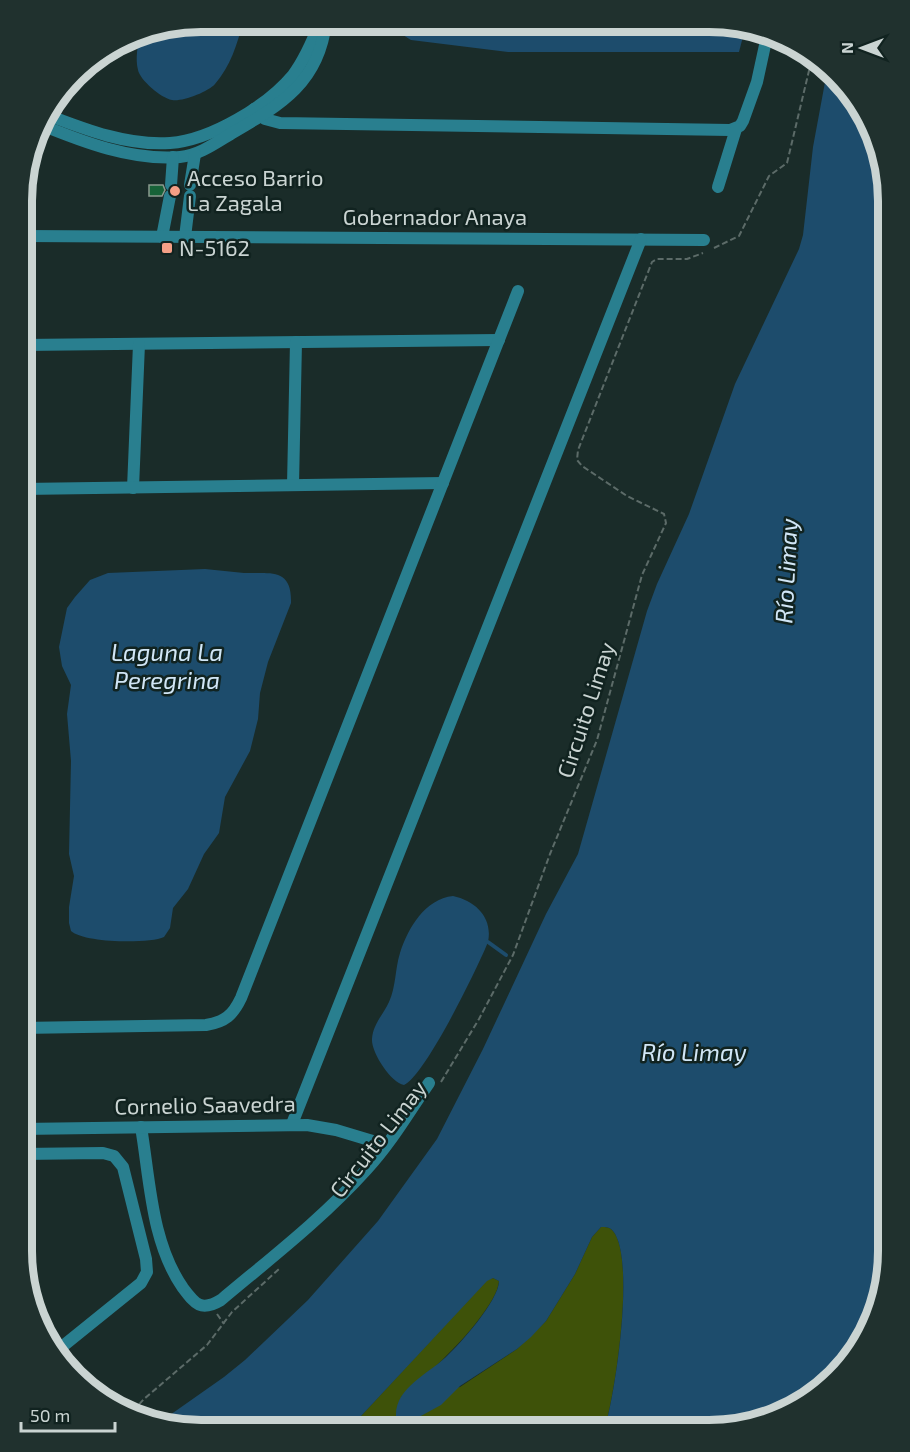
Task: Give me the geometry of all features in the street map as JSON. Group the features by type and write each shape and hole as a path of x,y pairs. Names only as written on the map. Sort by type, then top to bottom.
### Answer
{"street":[{"path":"48,127 104,148 147,156 173,157 195,154 258,112 293,75 303,60 316,32"},
{"path":"53,117 118,138 171,143 201,136 285,100 307,75 321,46 324,32"},
{"path":"718,187 736,129 743,121 755,90 766,41"},
{"path":"258,112 269,121 280,123 713,131 736,129"},
{"path":"185,237 195,154"},
{"path":"162,237 171,191 173,157"},
{"name":"Gobernador Anaya","path":"32,236 704,240"},
{"path":"292,1124 641,239"},
{"path":"32,1028 206,1025 221,1022 233,1013 518,291"},
{"path":"32,345 499,340"},
{"path":"292,485 296,342"},
{"path":"133,488 139,344"},
{"path":"32,489 443,483"},
{"path":"141,1127 156,1222 164,1251 176,1278 192,1299 199,1305 205,1306 221,1300 307,1228 356,1180 434,1084"},
{"name":"Cornelio Saavedra","path":"32,1129 292,1124 321,1126 386,1144"},
{"path":"32,1154 103,1153 118,1159 123,1167 146,1259 147,1272 141,1283 62,1347"}],"path":[{"name":"Circuito Limay","path":"434,1084 479,1019 513,955 554,842 594,747 642,575 666,523 664,514 627,496 582,466 578,460 578,450 652,262 657,259 691,258 739,236 769,176 788,161 810,66"},
{"path":"136,1408 207,1345 232,1312 279,1270"}],"green space":[{"path":"601,1227 613,1231 620,1246 623,1269 618,1360 607,1420 357,1420 487,1280 493,1278 499,1281 492,1299 478,1321 441,1361 401,1397 460,1387 517,1349 546,1321 575,1274 592,1237"}],"water":[{"path":"190,32 240,32 233,54 215,84 188,98 167,99 152,88 140,74 137,56 139,43 146,40"},
{"path":"398,32 709,32 743,35 739,52 508,52 411,40"},
{"name":"Río Limay","path":"826,78 856,116 866,136 873,157 878,201 878,1262 870,1306 861,1326 850,1345 821,1378 803,1392 774,1408 731,1419 607,1420 618,1360 623,1269 620,1246 613,1231 601,1227 592,1237 575,1274 546,1321 531,1337 517,1349 460,1386 441,1405 414,1420 401,1420 396,1416 401,1397 414,1382 446,1357 469,1332 493,1299 499,1281 493,1278 487,1281 357,1420 201,1420 167,1417 245,1360 308,1300 378,1221 437,1139 483,1049 546,914 578,854 647,611 689,514 735,384 799,249 803,235 813,147"},
{"name":"Laguna La Peregrina","path":"205,569 271,573 283,578 288,583 290,591 291,603 268,662 260,693 258,719 250,751 225,797 219,833 204,854 188,889 173,908 170,928 164,937 145,941 117,941 78,935 71,931 69,923 74,876 69,854 71,761 67,714 71,685 62,666 59,647 67,608 90,580 108,573"},
{"path":"453,896 476,906 481,912 488,925 488,942 463,996 437,1042 425,1062 404,1085 393,1079 378,1059 373,1045 373,1034 376,1024 387,1007 400,953 413,925 419,916 434,903"}],"building":[{"path":"149,185 163,185 165,190 162,196 149,196"}],"waterway":[{"path":"488,942 506,955"}],"place":[{"name":"Acceso Barrio La Zagala","path":"175,191"},
{"name":"N-5162","path":"167,248"}]}
